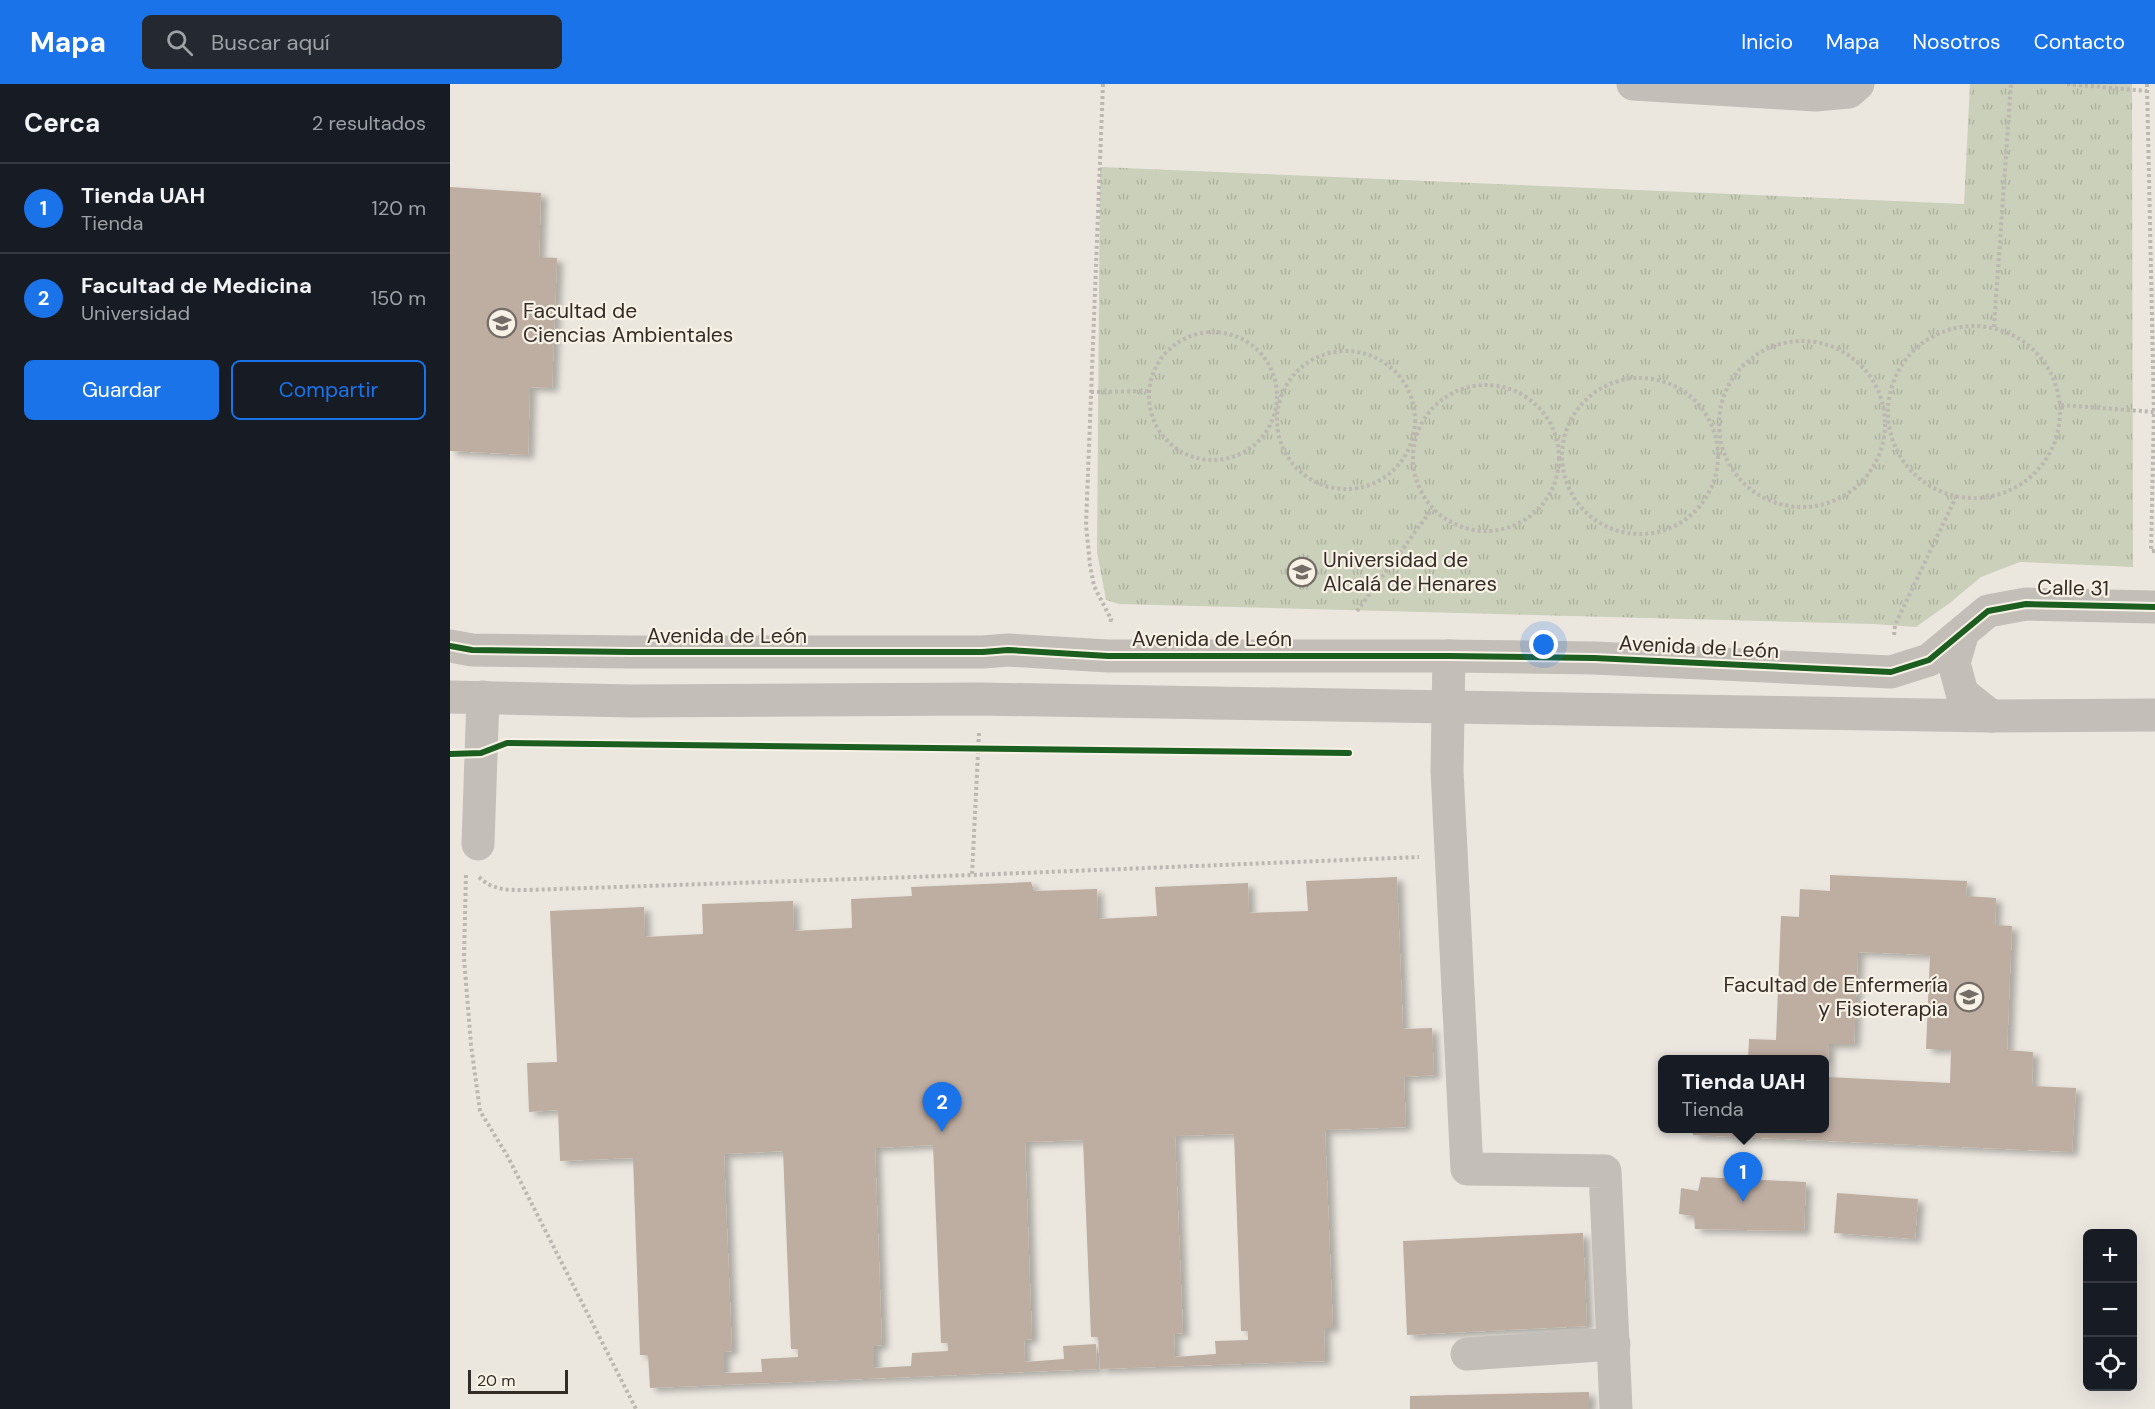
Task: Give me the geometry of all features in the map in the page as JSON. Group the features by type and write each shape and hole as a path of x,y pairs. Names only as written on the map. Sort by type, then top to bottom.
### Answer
{"street":[{"path":"1633,84 1815,95 1849,92 1858,84"},
{"name":"Calle 31","path":"1963,632 1988,611 2026,604 2155,607"},
{"path":"1963,632 1954,663 1962,693 1992,716"},
{"name":"Avenida de León","path":"450,646 472,650 630,652 982,652 1008,650 1108,656 1594,658 1891,672 1929,660 1963,632"},
{"path":"1008,650 1047,700"},
{"path":"1047,700 1067,654"},
{"path":"1449,656 1447,771 1467,1169 1605,1171 1616,1409"},
{"path":"450,697 631,701 980,699 1992,716 2155,715"},
{"path":"472,854 483,697"},
{"path":"1467,1354 1614,1344"}],"path":[{"path":"1103,84 1086,525 1094,586 1111,619 1108,656"},
{"path":"1994,327 2012,84"},
{"path":"2067,84 2147,91"},
{"path":"2147,84 2154,412 2151,551 2155,551"},
{"path":"1994,327 1968,325 1941,331 1918,345 1901,366 1890,390 1887,417 1883,445 1871,471 1852,491 1827,504 1799,508 1771,502 1747,488 1729,467 1719,441 1709,417 1692,397 1670,383 1636,378 1619,380 1596,392 1577,410 1565,433 1562,458 1555,483 1543,505 1524,522 1501,531 1476,532 1452,524 1432,509 1421,494 1414,476 1413,438 1416,415 1411,393 1398,373 1381,359 1359,351 1336,350 1314,358 1296,372 1283,391 1275,413 1266,432 1252,447 1234,457 1213,460 1192,456 1174,446 1160,431 1151,412 1149,391 1155,371 1166,353 1183,339 1203,332 1224,333 1244,339 1261,353 1273,371 1277,392 1275,413 1279,436 1287,457 1302,474 1322,485 1345,489 1367,486 1388,476 1404,459 1413,438 1425,417 1441,400 1461,389 1485,385 1508,388 1529,398 1545,415 1556,435 1562,458 1567,484 1580,506 1599,523 1623,533 1649,534 1674,527 1695,513 1710,492 1718,467 1719,441 1718,414 1726,387 1742,365 1764,349 1790,341 1817,341 1843,351 1864,368 1879,391 1887,417 1894,444 1908,468 1929,486 1956,497 1982,498 2008,492 2031,477 2048,457 2058,432 2061,405 2055,379 2041,355 2020,338 1994,327"},
{"path":"1091,392 1149,391"},
{"path":"2061,405 2154,412"},
{"path":"1891,672 1895,625 1956,497"},
{"path":"1357,611 1432,509"},
{"path":"972,875 980,699"},
{"path":"967,748 991,749"},
{"path":"472,854 487,885 510,890 972,875 1452,855"},
{"path":"472,854 464,887 464,958 471,1045 480,1111 508,1157 636,1409"}],"green space":[{"path":"1970,84 2132,84 2133,567 2020,562 1981,577 1916,627 1119,604 1106,600 1097,552 1100,167 1964,204"}],"building":[{"name":"Facultad de Ciencias Ambientales","path":"450,187 541,193 539,257 557,258 552,388 530,387 528,455 450,451"},
{"name":"Facultad de Enfermería y Fisioterapia","path":"1830,875 1967,881 1966,896 1996,898 1995,925 2012,926 2007,1050 2033,1052 2032,1086 2076,1088 2072,1152 1693,1135 1693,1133 1829,1133 1829,1077 1950,1083 1951,1049 1926,1049 1930,955 1858,952 1854,1044 1829,1044 1828,1055 1748,1055 1749,1039 1776,1040 1781,916 1799,917 1800,889 1830,891"},
{"path":"1397,877 1403,1029 1432,1028 1434,1075 1404,1077 1406,1127 1325,1130 1333,1328 1324,1328 1325,1361 1100,1369 1098,1337 1091,1337 1083,1140 1025,1142 1032,1339 1024,1340 1025,1362 1064,1359 1063,1346 1096,1344 1097,1369 650,1388 648,1355 640,1355 633,1158 560,1161 558,1110 529,1112 527,1063 557,1062 550,911 644,907 645,937 703,934 702,904 793,901 794,931 852,928 851,899 912,896 911,887 1031,882 1034,891 1097,889 1098,919 1157,916 1155,887 1248,883 1249,913 1308,911 1306,881","holes":["1234,1134 1241,1331 1248,1331 1248,1340 1215,1341 1216,1354 1175,1357 1174,1334 1183,1333 1175,1136","933,1145 941,1343 948,1343 948,1351 912,1353 911,1366 874,1368 874,1346 882,1345 875,1148","783,1151 791,1349 798,1349 798,1357 761,1359 762,1372 724,1373 724,1352 732,1351 724,1154"]},
{"path":"1701,1177 1806,1182 1804,1231 1695,1229 1694,1216 1679,1214 1681,1188 1698,1191"},
{"path":"1837,1193 1918,1199 1915,1239 1834,1233"},
{"path":"1583,1233 1587,1326 1407,1335 1403,1241"},
{"path":"1589,1392 1589,1409 1410,1409 1410,1396"}],"cycle path":[{"path":"450,646 472,650 630,652 983,652 1008,650 1108,656 1594,658 1891,672 1929,660 1988,611 2026,604 2155,607"},
{"path":"450,754 481,753 507,743 1349,753"}],"place":[{"name":"Facultad de Ciencias Ambientales","path":"502,323"},
{"name":"Universidad de Alcalá de Henares","path":"1302,572"},
{"name":"Facultad de Enfermería y Fisioterapia","path":"1969,997"},
{"name":"Facultad de Medicina","path":"942,1132"},
{"name":"Tienda UAH","path":"1743,1202"}]}
